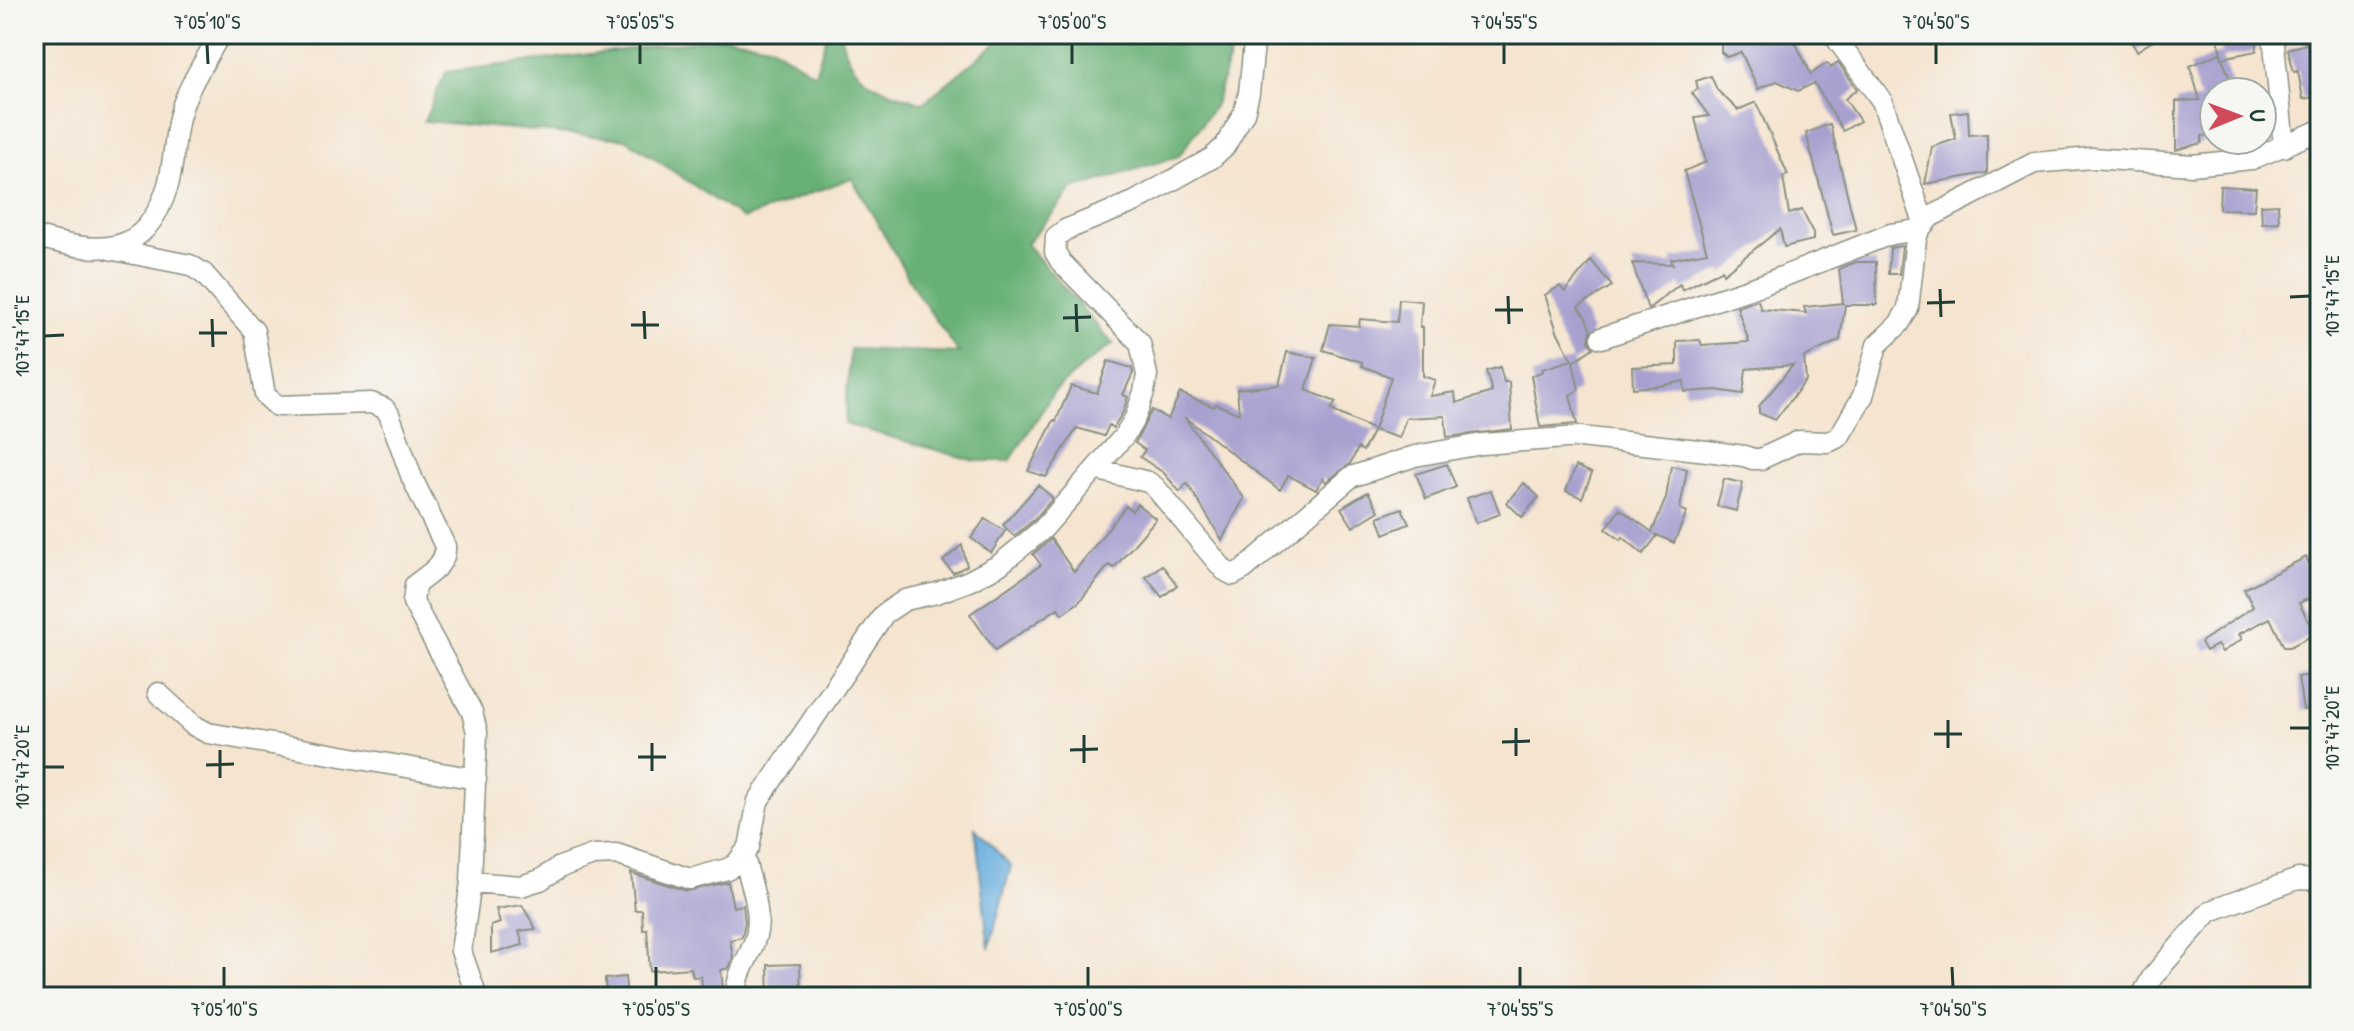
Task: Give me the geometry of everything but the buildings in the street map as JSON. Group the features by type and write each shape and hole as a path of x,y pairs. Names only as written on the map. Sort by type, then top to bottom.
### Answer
{"street":[{"path":"109,249 135,237 152,221 168,185 180,115 220,34"},
{"path":"471,882 521,886 540,880 567,864 603,854 616,854 690,879 727,869 744,856 749,847 758,801 884,614 905,600 937,593 999,565 1043,529 1124,436 1135,418 1147,375 1140,343 1061,262 1055,252 1056,237 1065,230 1134,202 1212,158 1225,146 1244,113 1255,34"},
{"path":"1095,469 1148,482 1155,487 1224,570 1233,575 1244,569 1351,477 1415,456 1482,444 1580,437 1761,459 1799,441 1833,441 1839,437 1863,396 1877,345 1899,324 1908,309 1921,226 1882,101 1833,34"},
{"path":"2273,34 2284,147"},
{"path":"1601,338 1779,279 1891,234 1921,226 1944,208 2034,163 2092,158 2192,165 2252,159 2284,147 2316,129"},
{"path":"34,236 68,245 109,249 190,265 204,274 254,331 265,395 271,403 277,406 371,403 384,408 389,414 412,478 445,546 443,562 415,585 412,596 415,607 472,712 477,732 471,882 461,951 477,997"},
{"path":"158,693 193,725 208,733 476,779"},
{"path":"737,997 738,978 757,934 756,911 744,856"},
{"path":"2141,997 2153,976 2210,911 2298,879 2320,880"}],"green space":[{"path":"827,34 840,34 852,64 870,82 923,103 1007,34 1236,34 1215,105 1179,156 1073,189 1026,244 1113,344 1054,392 1010,461 975,461 845,424 850,349 959,353 917,293 852,178 743,219 626,139 424,121 446,72 727,37 769,45 815,74"}],"water":[{"path":"975,828 1011,866 989,949"}]}
